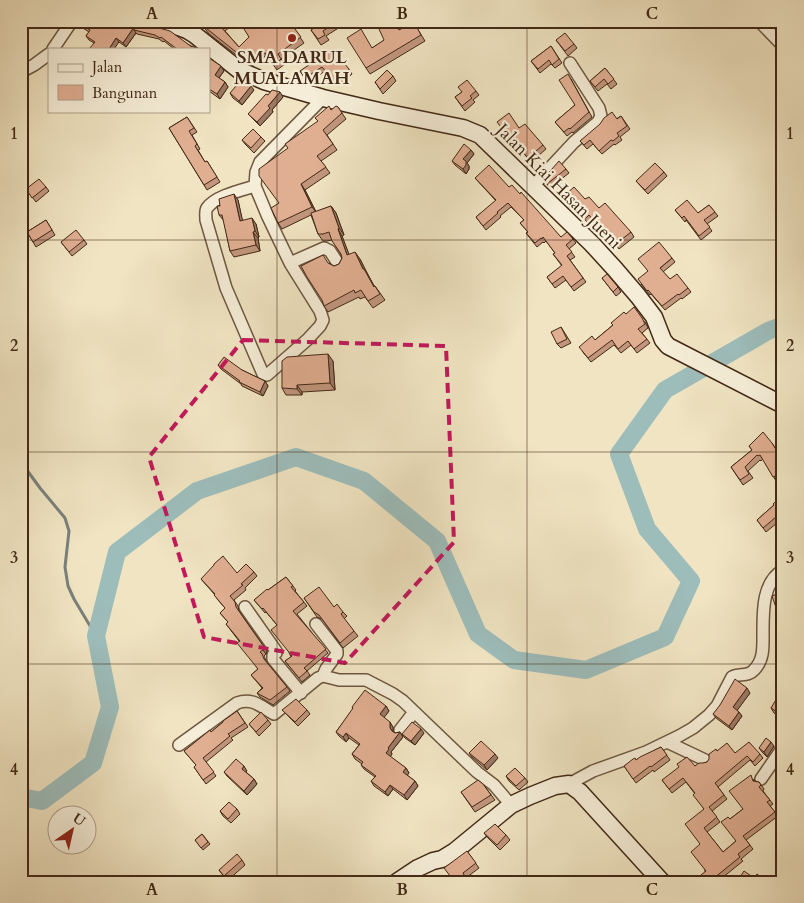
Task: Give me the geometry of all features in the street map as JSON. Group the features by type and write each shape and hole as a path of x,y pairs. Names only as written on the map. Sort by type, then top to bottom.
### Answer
{"street":[{"path":"54,48 72,21"},
{"name":"Jalan Kiai Hasan Jueni","path":"158,21 179,27 192,26 195,35 232,64 247,74 264,81 379,112 457,126 475,132 484,138 592,244 654,317 665,343 673,349 783,405"},
{"path":"760,21 783,46"},
{"path":"21,72 48,55"},
{"path":"532,186 574,142 598,122 601,116 599,108 570,64"},
{"path":"255,186 229,194 213,202 207,209 206,220 226,288 265,375 271,373 307,340 320,326 323,317 290,263 274,232 255,186 256,172 260,162 323,98"},
{"path":"290,263 325,248 330,251 339,265"},
{"path":"397,882 418,868 433,861 442,860 511,805 548,788 569,784 593,771 646,752 693,728 717,706 733,676 750,673 758,665 762,653 766,594 774,577 783,570"},
{"path":"245,607 276,650 272,658 301,692"},
{"path":"316,624 337,652 323,676"},
{"path":"179,745 237,703 245,701 255,703 275,714 314,680 323,676 339,680 366,680 402,700 477,772 494,785 511,805"},
{"path":"400,730 414,712"},
{"path":"667,742 705,760"},
{"path":"761,779 783,746"},
{"path":"569,784 580,792 662,882"}],"highlighted area":[{"path":"243,340 446,346 454,542 345,663 204,637 149,457"}],"building":[{"path":"127,21 134,27 123,43 116,38 110,48 90,48 95,42 86,36 90,30 77,22"},
{"path":"135,21 147,23 170,31 195,48 176,48 161,37 134,30"},
{"path":"199,21 227,21 221,27 239,47 249,37 239,21 289,21 301,37 278,54 281,59 274,65 263,50 254,59 252,57 250,60 241,56"},
{"path":"314,21 336,21 323,31 325,35 318,39 311,30 317,26"},
{"path":"393,21 399,30 414,22 421,35 366,68 347,38 361,29 372,48 384,40 379,29"},
{"path":"565,33 574,44 565,51 556,40"},
{"path":"551,46 559,59 552,65 549,60 538,69 531,61"},
{"path":"329,51 335,60 339,57 349,69 335,82 322,67 305,78 300,71"},
{"path":"210,59 221,66 215,75 225,82 217,94 210,90"},
{"path":"605,68 614,79 608,84 604,79 595,87 590,81"},
{"path":"387,70 393,76 380,89 375,82"},
{"path":"568,74 589,112 564,132 555,122 575,105 559,80"},
{"path":"242,79 251,86 239,101 230,93"},
{"path":"467,80 476,91 470,96 472,98 462,106 455,97 462,92 458,87"},
{"path":"272,90 280,92 268,106 270,108 257,122 248,114"},
{"path":"329,106 331,110 336,106 338,107 342,113 323,130 333,144 317,156 326,167 301,184 312,207 278,223 271,208 279,203 259,176 259,169 288,148 285,144 318,121 315,118"},
{"path":"612,112 617,119 621,116 627,126 617,133 619,136 613,141 611,140 599,151 590,140 584,145 580,141"},
{"path":"509,113 519,128 525,124 543,145 528,158 497,122"},
{"path":"187,117 194,128 189,131 197,144 195,146 217,177 204,185 169,128"},
{"path":"253,129 261,137 251,148 242,140"},
{"path":"464,144 471,150 463,159 466,161 466,165 463,169 452,161"},
{"path":"559,161 566,169 547,184 543,179"},
{"path":"655,163 664,172 645,190 636,181"},
{"path":"489,165 509,187 512,185 520,194 521,192 561,237 567,232 573,239 566,245 572,252 567,256 583,278 571,287 563,276 552,284 547,277 562,265 543,237 535,243 526,233 528,232 520,223 524,220 508,203 483,226 476,217 496,200 475,178"},
{"path":"39,179 46,187 32,198 26,189"},
{"path":"574,187 585,199 589,197 599,208 605,203 631,232 616,244 600,224 598,226 589,215 585,219 573,206 571,208 562,198"},
{"path":"234,194 240,221 252,218 256,245 230,251 222,215 219,215 217,206 220,206 219,199"},
{"path":"687,200 698,213 709,205 715,212 704,220 710,227 699,236 684,216 682,218 675,210"},
{"path":"331,206 347,255 355,252 363,269 380,294 368,301 361,290 355,293 354,290 324,306 301,266 323,255 328,263 334,266 339,264 342,258 329,232 318,234 311,213"},
{"path":"46,220 52,230 33,242 27,232"},
{"path":"76,230 84,240 69,252 61,242"},
{"path":"659,242 672,258 660,268 670,279 677,274 688,288 662,306 638,279 648,271 638,259"},
{"path":"607,274 618,287 613,292 602,278"},
{"path":"634,307 645,324 638,329 647,339 634,349 628,341 618,349 612,340 588,358 579,347 592,336 595,340 613,325 611,323 624,312 626,314"},
{"path":"561,327 567,339 557,344 551,332"},
{"path":"328,354 330,383 297,385 297,389 282,388 282,361 287,357"},
{"path":"224,357 242,370 265,381 260,392 239,382 218,365"},
{"path":"783,412 783,426 776,420"},
{"path":"763,432 783,461 783,487 775,476 773,477 760,455 757,455 745,467 749,474 740,480 731,467 752,450 749,446"},
{"path":"783,495 783,511 763,528 757,520"},
{"path":"783,537 783,548 777,540"},
{"path":"223,556 237,573 246,564 254,572 230,596 264,647 260,652 264,659 287,687 270,700 257,693 263,688 251,675 258,669 237,643 240,641 226,624 228,622 220,613 225,608 201,579"},
{"path":"286,577 293,586 291,587 304,602 293,611 326,649 304,668 307,671 299,678 285,661 292,656 271,630 277,625 254,600"},
{"path":"783,581 783,614 779,616 772,596 782,592 778,583"},
{"path":"319,587 334,607 337,604 343,612 341,614 354,631 340,643 304,598"},
{"path":"735,679 747,688 733,707 739,712 729,726 713,714"},
{"path":"365,690 386,706 380,714 390,722 392,731 395,733 400,732 386,753 406,768 403,772 415,781 404,795 390,785 385,792 371,781 376,776 361,765 363,762 352,754 360,744 346,733 343,737 336,732"},
{"path":"780,693 783,695 783,716 771,708"},
{"path":"296,699 307,710 295,722 282,710"},
{"path":"237,711 245,723 228,734 230,736 203,758 214,772 203,780 194,767 196,765 184,751"},
{"path":"261,712 268,720 256,732 249,724"},
{"path":"412,722 421,729 411,741 402,734"},
{"path":"766,738 771,742 764,752 759,748"},
{"path":"481,741 495,754 484,765 469,753"},
{"path":"749,742 760,754 753,762 747,756 715,783 724,795 709,807 717,817 704,828 723,852 736,841 721,822 728,817 730,819 743,809 729,791 751,775 753,781 759,782 761,785 759,787 770,800 767,802 775,812 743,836 750,845 738,854 740,857 714,878 713,882 706,882 701,875 706,871 691,852 700,844 685,824 704,809 693,795 695,793 683,778 669,789 662,780 679,767 677,764 687,757 695,766 699,763 707,762 709,754 716,749 717,751 727,743 735,753"},
{"path":"661,747 667,755 633,779 624,766 633,759 635,758 636,760"},
{"path":"236,759 244,766 242,769 254,779 244,791 224,772"},
{"path":"515,768 525,778 516,786 506,776"},
{"path":"478,780 491,795 472,807 461,792"},
{"path":"229,802 237,809 228,819 220,811"},
{"path":"495,824 506,835 497,845 484,833"},
{"path":"202,834 208,842 201,848 195,840"},
{"path":"467,851 476,863 463,873 464,875 454,881 444,868"},
{"path":"237,854 242,860 224,876 219,870"},
{"path":"744,871 754,878 757,874 767,882 737,882"}],"waterway":[{"path":"21,797 42,801 93,763 110,707 96,636 117,552 197,491 296,457 364,481 437,541 478,634 514,660 586,670 665,637 691,581 647,529 619,454 665,390 768,331 783,325"},
{"path":"21,462 65,518 69,531 65,567 68,586 96,636"}],"place":[{"name":"SMA DARUL MUALAMAH","path":"292,38"}]}
